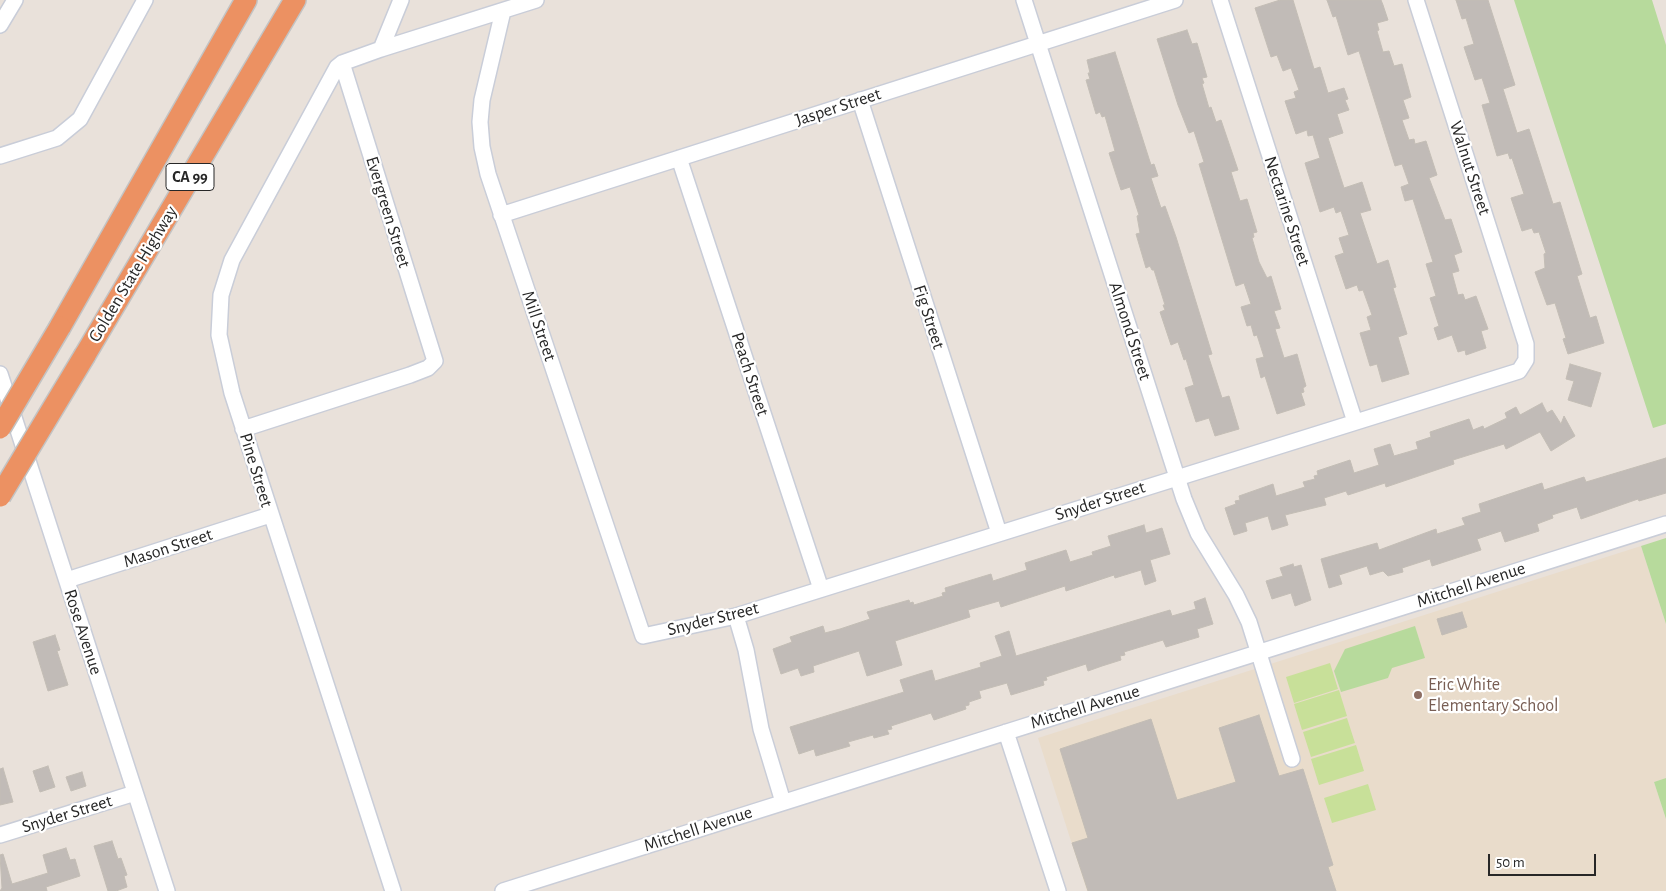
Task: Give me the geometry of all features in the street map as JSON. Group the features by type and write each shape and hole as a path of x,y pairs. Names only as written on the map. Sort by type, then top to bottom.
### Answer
{"highway":[{"name":"Golden State Highway","path":"0,428 60,327 246,0"},
{"name":"Golden State Highway","path":"0,496 295,0"}],"street":[{"path":"0,25 15,0"},
{"path":"0,156 57,138 80,119 145,0"},
{"path":"381,49 401,0"},
{"name":"Almond Street","path":"1024,0 1177,477 1198,532 1246,614 1292,759"},
{"name":"Jasper Street","path":"501,215 1175,0"},
{"name":"Nectarine Street","path":"1220,0 1355,422"},
{"name":"Walnut Street","path":"1416,0 1524,336"},
{"path":"342,64 381,49 532,1"},
{"name":"Mill Street","path":"503,10 487,71 480,122 488,174 644,636"},
{"name":"Evergreen Street","path":"243,429 410,375 428,368 434,361 342,64"},
{"name":"Pine Street","path":"342,64 332,74 236,252 225,278 218,316 219,335 226,372 243,429 393,891"},
{"name":"Fig Street","path":"860,100 999,533"},
{"name":"Peach Street","path":"679,158 821,589"},
{"name":"Snyder Street","path":"644,636 736,616 1512,374 1523,366 1526,360 1524,336"},
{"name":"Rose Avenue","path":"0,374 167,891"},
{"name":"Mason Street","path":"67,580 270,515"},
{"name":"Mitchell Avenue","path":"503,891 1666,524"},
{"path":"736,616 746,650 761,729 783,802"},
{"path":"1006,732 1058,891"},
{"name":"Snyder Street","path":"0,835 135,793"}],"shaded area":[{"name":"Eric White Elementary School","path":"1641,546 1666,624 1666,778 1654,782 1666,819 1666,891 1087,891 1038,738"}],"green space":[{"path":"1514,0 1652,0 1666,45 1666,424 1653,428"},
{"path":"1666,538 1666,624 1641,546"},
{"path":"1415,626 1425,658 1392,668 1388,678 1341,692 1334,671 1345,649"},
{"path":"1330,663 1338,689 1294,703 1286,677"},
{"path":"1339,690 1347,716 1302,730 1294,704"},
{"path":"1347,718 1355,743 1311,757 1303,732"},
{"path":"1356,745 1364,771 1319,785 1311,759"},
{"path":"1666,778 1666,819 1654,782"},
{"path":"1368,784 1376,810 1332,823 1324,798"}],"building":[{"path":"1280,0 1293,0 1314,69 1320,67 1328,93 1344,88 1348,99 1345,100 1349,110 1337,114 1343,133 1328,138 1344,188 1362,182 1371,210 1360,213 1377,264 1388,260 1396,287 1393,288 1407,334 1398,337 1409,374 1382,382 1377,364 1370,366 1360,333 1371,330 1367,317 1372,315 1363,290 1359,291 1357,285 1346,289 1335,256 1344,253 1339,238 1349,235 1341,211 1336,213 1334,207 1320,212 1305,163 1320,158 1313,135 1308,136 1307,130 1296,134 1285,101 1296,98 1294,92 1299,90 1291,68 1283,71 1277,55 1271,57 1255,8"},
{"path":"1327,0 1381,0 1388,20 1377,23 1379,30 1377,31 1383,52 1389,51 1394,66 1402,64 1411,97 1403,100 1409,118 1402,120 1409,140 1414,139 1415,144 1426,141 1437,175 1429,178 1445,220 1451,219 1462,252 1454,255 1459,271 1452,273 1458,295 1463,294 1465,300 1476,296 1488,329 1481,331 1486,348 1466,355 1465,350 1458,352 1452,335 1438,340 1434,328 1439,326 1430,298 1436,296 1426,264 1433,262 1413,199 1405,201 1401,187 1409,184 1402,164 1395,166 1359,51 1348,55 1336,16 1333,17"},
{"path":"1456,0 1488,0 1515,85 1503,89 1517,133 1529,129 1553,204 1560,202 1582,274 1577,276 1590,318 1596,316 1604,343 1568,354 1563,339 1566,338 1555,303 1547,305 1535,272 1545,268 1544,254 1546,253 1539,232 1534,233 1532,228 1522,231 1511,198 1524,194 1512,158 1510,159 1508,153 1497,156 1482,105 1490,103 1482,78 1475,80 1464,47 1474,44 1466,18 1462,19"},
{"path":"1187,30 1192,44 1197,43 1207,77 1202,78 1204,83 1202,84 1209,108 1211,107 1216,122 1221,120 1238,170 1231,172 1240,201 1247,199 1257,232 1253,233 1254,237 1252,238 1259,262 1267,278 1271,276 1281,309 1274,311 1280,328 1275,329 1284,358 1297,354 1306,386 1303,388 1304,392 1301,393 1305,405 1277,414 1265,376 1261,378 1256,359 1264,357 1257,335 1254,336 1251,325 1247,326 1241,307 1251,304 1244,283 1236,286 1199,164 1204,162 1194,131 1189,133 1178,105 1157,39"},
{"path":"1115,52 1151,165 1154,164 1158,176 1151,178 1161,208 1165,206 1176,237 1212,354 1208,355 1222,398 1229,396 1239,429 1215,436 1209,418 1196,422 1185,388 1194,385 1186,359 1184,360 1178,342 1171,345 1160,312 1165,310 1163,305 1165,305 1154,270 1150,266 1146,268 1136,234 1140,233 1137,216 1139,215 1130,187 1121,190 1109,153 1115,151 1105,116 1102,117 1100,112 1096,114 1086,80 1090,79 1087,60"},
{"path":"1570,364 1601,373 1591,407 1568,400 1574,381 1566,379"},
{"path":"1542,403 1547,413 1552,410 1561,424 1564,416 1575,436 1551,451 1540,432 1506,449 1504,444 1453,460 1454,464 1386,487 1385,483 1348,495 1346,491 1324,498 1326,505 1285,515 1288,525 1272,530 1268,516 1245,523 1247,531 1234,535 1225,508 1236,504 1235,501 1240,500 1239,496 1273,484 1276,496 1305,487 1303,482 1315,479 1314,476 1318,475 1317,471 1350,460 1354,473 1379,465 1374,449 1390,444 1394,456 1418,449 1416,442 1431,437 1430,432 1469,419 1473,430 1483,426 1484,429 1507,418 1505,413 1516,407 1520,415"},
{"path":"1666,458 1666,493 1639,501 1638,499 1581,519 1577,507 1552,515 1553,518 1537,524 1539,531 1505,542 1501,531 1477,539 1481,550 1432,566 1430,559 1402,568 1403,572 1388,576 1383,571 1370,575 1367,566 1339,575 1342,584 1329,588 1321,559 1377,543 1379,550 1436,529 1437,534 1465,525 1462,518 1481,512 1479,504 1542,483 1544,490 1584,477 1586,482"},
{"path":"1144,525 1146,533 1162,528 1170,554 1150,560 1156,581 1145,585 1141,570 1115,578 1114,575 1066,591 1065,586 1001,607 999,601 968,610 970,617 895,641 902,665 867,676 859,651 813,666 814,672 801,676 798,668 781,674 773,649 792,642 790,637 823,626 825,633 840,629 870,619 867,612 909,600 914,605 943,596 942,593 946,592 945,588 991,574 993,581 1027,570 1025,563 1066,550 1070,562 1093,555 1092,552 1111,546 1108,536"},
{"path":"1293,564 1294,567 1301,565 1311,600 1295,606 1291,593 1272,599 1266,581 1283,576 1280,568"},
{"path":"1205,598 1213,624 1197,629 1199,637 1166,647 1163,640 1124,652 1125,655 1120,656 1121,660 1088,671 1086,664 1046,677 1047,680 1043,681 1044,685 1011,695 1007,683 979,691 981,698 969,702 969,705 965,706 966,709 934,720 931,713 891,726 892,729 887,730 889,734 874,738 873,735 848,742 850,746 816,756 814,749 799,754 790,727 904,692 900,680 932,670 935,681 981,667 980,663 1002,656 995,636 1009,631 1016,656 1170,610 1172,616 1196,609 1194,602"},
{"path":"1462,612 1467,627 1442,635 1437,619"},
{"path":"55,635 60,650 57,651 68,685 48,691 33,642"},
{"path":"1259,715 1279,776 1303,769 1333,865 1328,867 1336,891 1088,891 1072,843 1088,838 1060,749 1151,719 1177,800 1236,782 1219,728"},
{"path":"48,766 55,787 40,792 33,771"},
{"path":"3,768 13,802 0,805 0,769"},
{"path":"82,772 86,786 71,791 66,777"},
{"path":"112,841 118,859 121,858 127,875 124,876 127,887 116,891 108,891 94,846"},
{"path":"66,848 70,860 75,859 80,876 46,887 47,891 0,891 2,888 0,855 3,854 12,884 48,873 43,855"}],"place":[{"name":"Eric White Elementary School","path":"1418,695"}]}
